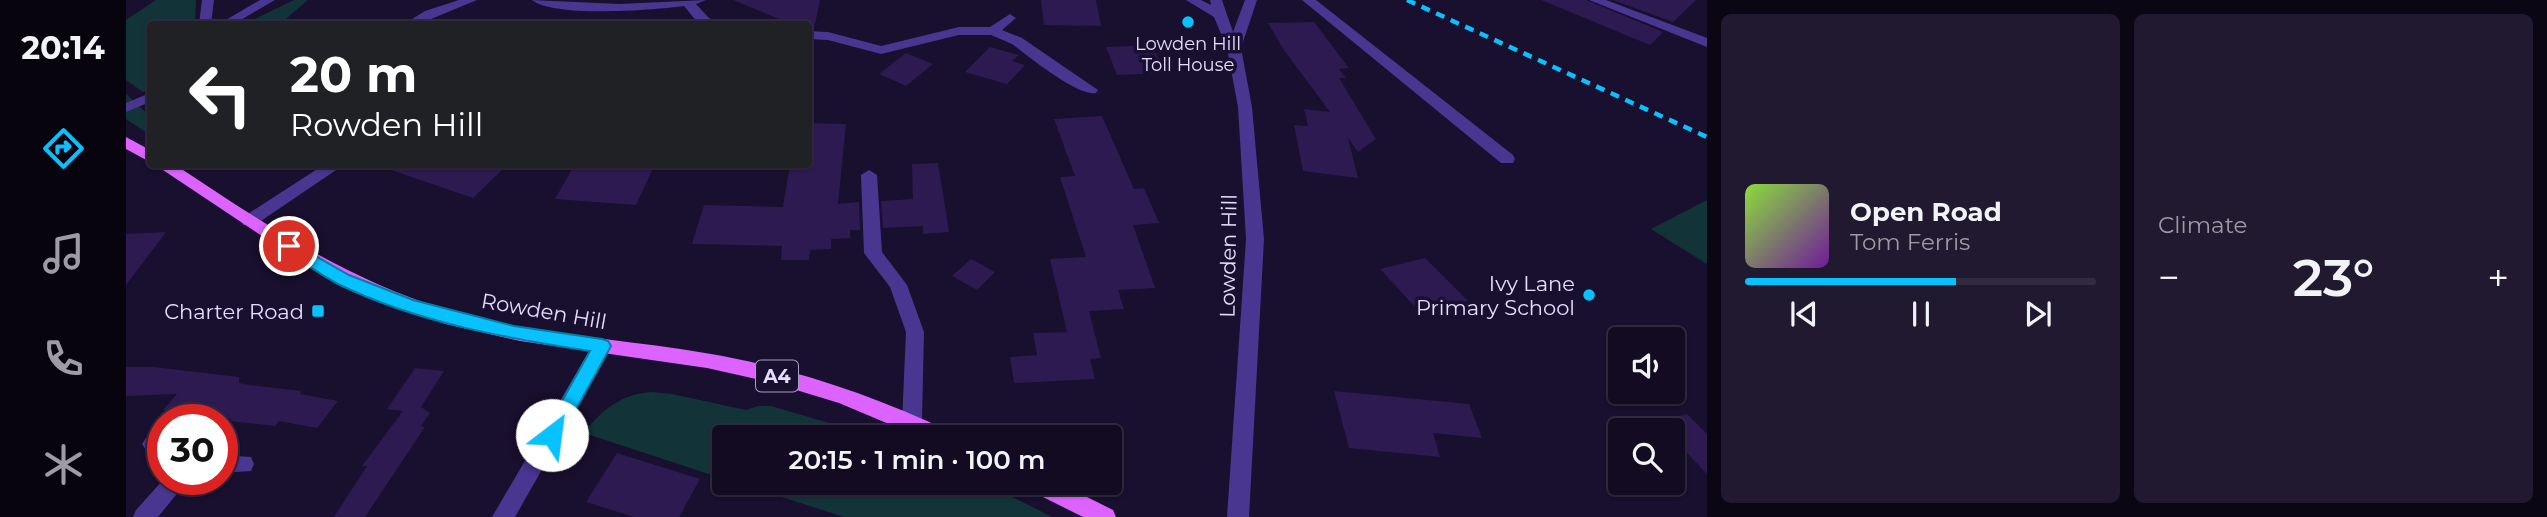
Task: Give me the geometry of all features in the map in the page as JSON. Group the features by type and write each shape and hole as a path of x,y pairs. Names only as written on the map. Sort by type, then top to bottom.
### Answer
{"main road":[{"path":"126,142 147,155"},
{"name":"Rowden Hill","path":"168,168 329,271 391,299 498,330 743,367 852,399 918,425"},
{"path":"1061,495 1105,517"}],"street":[{"path":"205,21 208,0"},
{"path":"231,21 270,0"},
{"path":"416,21 471,0"},
{"path":"538,0 576,7 611,9 694,1 705,21"},
{"path":"1192,0 1218,8"},
{"path":"1234,48 1251,0"},
{"path":"1308,0 1507,159"},
{"path":"1595,0 1702,35"},
{"name":"Lowden Hill","path":"1218,8 1234,48 1247,120 1255,239 1238,517"},
{"path":"993,31 1010,18"},
{"path":"812,35 838,38 881,50 955,32 993,31 1017,41 1040,59 1091,90"},
{"path":"126,108 147,98"},
{"path":"249,221 331,168"},
{"path":"869,175 873,253 898,285 909,309 915,332 912,422"},
{"path":"503,517 602,346"},
{"path":"144,517 164,495"}],"green space":[{"path":"156,0 196,0 195,21 147,21 147,91 143,92 126,80 126,20"},
{"path":"294,0 308,0 284,21 250,21"},
{"path":"126,94 147,113 147,133 126,119"},
{"path":"1707,200 1707,264 1651,229"},
{"path":"641,393 672,394 746,410 771,406 836,425 712,425 712,475 584,433 597,417 613,405"},
{"path":"775,495 1009,495 1052,517 844,517"}],"building":[{"path":"733,0 820,0 814,29 812,21 784,21"},
{"path":"1041,0 1096,0 1101,26 1044,25"},
{"path":"1541,0 1586,0 1663,32 1650,45"},
{"path":"1613,0 1696,0 1673,22"},
{"path":"1314,22 1349,68 1339,69 1346,78 1339,78 1376,139 1358,152 1348,138 1358,178 1303,171 1294,125 1308,126 1304,109 1330,112 1284,50 1268,23"},
{"path":"1152,45 1165,73 1117,75 1106,47"},
{"path":"990,47 1019,55 1012,61 1025,65 1007,84 965,72"},
{"path":"906,53 933,64 906,86 879,74"},
{"path":"1102,116 1134,189 1144,188 1159,223 1133,225 1155,288 1118,290 1124,309 1089,311 1101,358 1090,359 1095,379 1014,383 1010,357 1037,355 1033,333 1067,332 1050,259 1086,257 1060,177 1075,176 1054,119"},
{"path":"812,123 846,124 838,204 859,202 860,230 850,230 850,238 831,239 831,249 810,250 809,260 781,260 782,246 692,244 704,205 783,207 789,168 812,168"},
{"path":"938,163 949,232 923,234 923,226 883,228 881,201 913,199 912,164"},
{"path":"388,168 504,168 473,198"},
{"path":"573,168 653,168 636,205 555,199"},
{"path":"166,232 126,285 126,234"},
{"path":"1425,258 1468,301 1421,313 1380,269"},
{"path":"971,259 995,272 977,290 952,276"},
{"path":"126,367 153,367 239,377 239,383 301,391 300,394 338,401 317,428 279,421 275,426 238,422 238,404 168,404 177,394 126,396"},
{"path":"415,368 444,371 421,407 430,413 421,426 425,427 365,517 334,517 367,466 362,466 403,411 387,409"},
{"path":"1334,391 1469,404 1482,438 1433,433 1440,457 1349,448"},
{"path":"1687,414 1707,434 1707,474 1685,451 1685,418 1669,418"},
{"path":"617,453 700,479 679,517 634,517 586,502"}],"railway":[{"path":"1407,0 1707,137"}],"place":[{"name":"Lowden Hill Toll House","path":"1188,22"},
{"name":"Ivy Lane Primary School","path":"1589,295"},
{"name":"Charter Road","path":"318,311"}],"route":[{"path":"289,246 344,279 391,299 446,317 514,333 602,346 552,435"}]}
